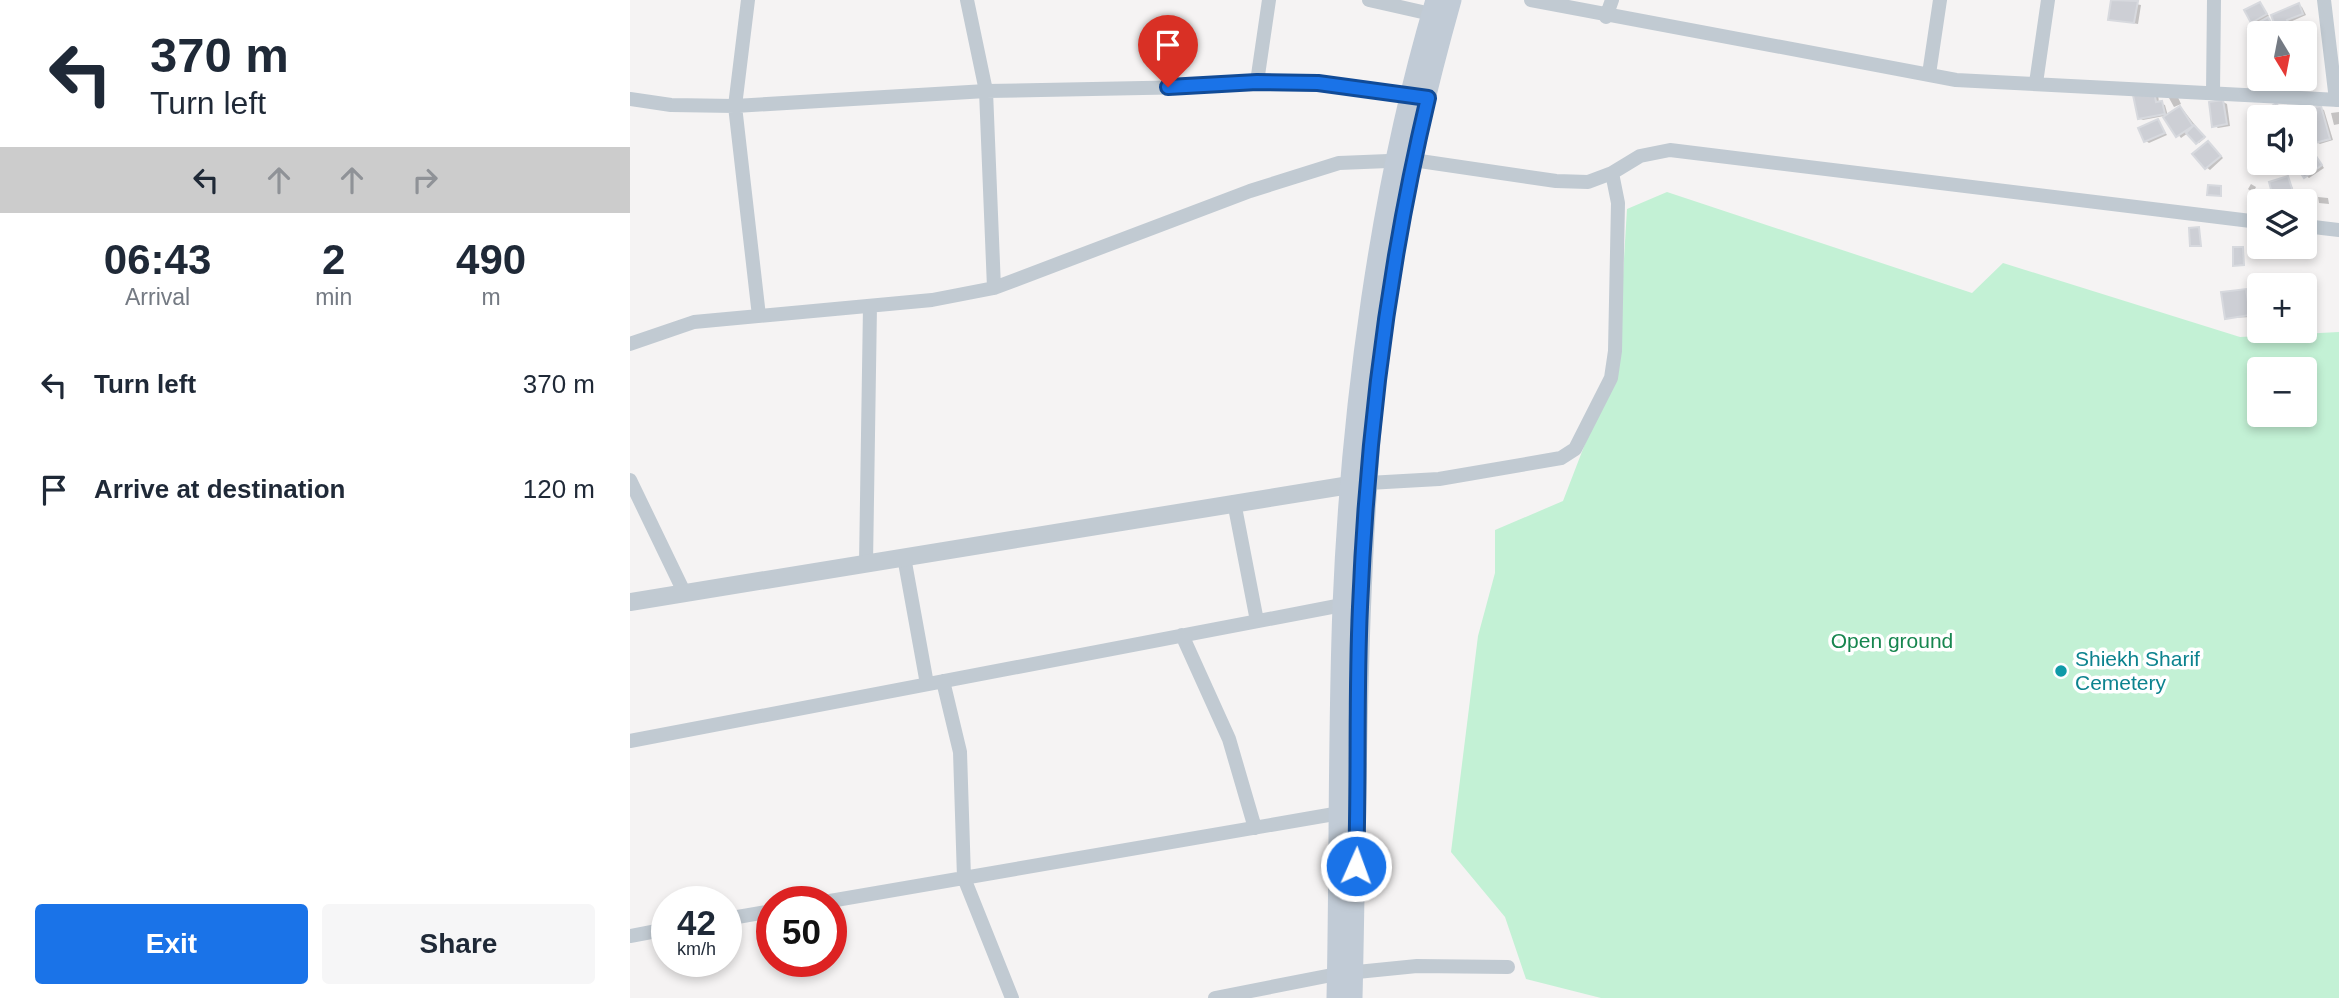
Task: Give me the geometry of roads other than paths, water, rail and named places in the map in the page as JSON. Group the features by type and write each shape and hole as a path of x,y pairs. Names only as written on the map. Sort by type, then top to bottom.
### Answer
{"main road":[{"path":"1419,97 1452,0"},
{"path":"1353,998 1345,973 1340,813 1342,605 1405,161 1419,97 1433,7"},
{"path":"1336,998 1345,973 1360,604 1360,484"}],"street":[{"path":"748,0 735,106 760,316"},
{"path":"967,0 986,91 994,288"},
{"path":"1257,82 1269,0"},
{"path":"1368,0 1433,7"},
{"path":"1531,0 1606,17 1956,80 2338,100 2324,0"},
{"path":"1606,17 1612,0"},
{"path":"1929,75 1940,0"},
{"path":"2036,83 2048,0"},
{"path":"2213,93 2214,0"},
{"path":"630,99 671,105 735,106 986,91 1194,87 1257,82 1318,83 1419,97"},
{"path":"630,344 694,321 932,300 994,288 1250,191 1339,163 1405,161 1556,181 1588,182 1612,173 1640,156 1670,150 2247,221"},
{"path":"630,602 1234,502 1360,484 1439,479 1561,458 1576,449 1611,378 1615,351 1618,203 1612,173"},
{"path":"2317,227 2339,230"},
{"path":"866,564 870,306"},
{"path":"630,480 684,592"},
{"path":"1234,502 1257,621"},
{"path":"904,557 927,684"},
{"path":"630,741 1342,605"},
{"path":"1182,635 1228,739 1255,828"},
{"path":"943,681 960,752 964,878 1012,998"},
{"path":"847,898 1340,813"},
{"path":"630,936 651,932"},
{"path":"1215,998 1345,973 1417,966 1508,967"}],"place":[{"name":"Shiekh Sharif Cemetery","path":"2061,671"}],"park label":[{"name":"Open ground","path":"1892,641"}]}
